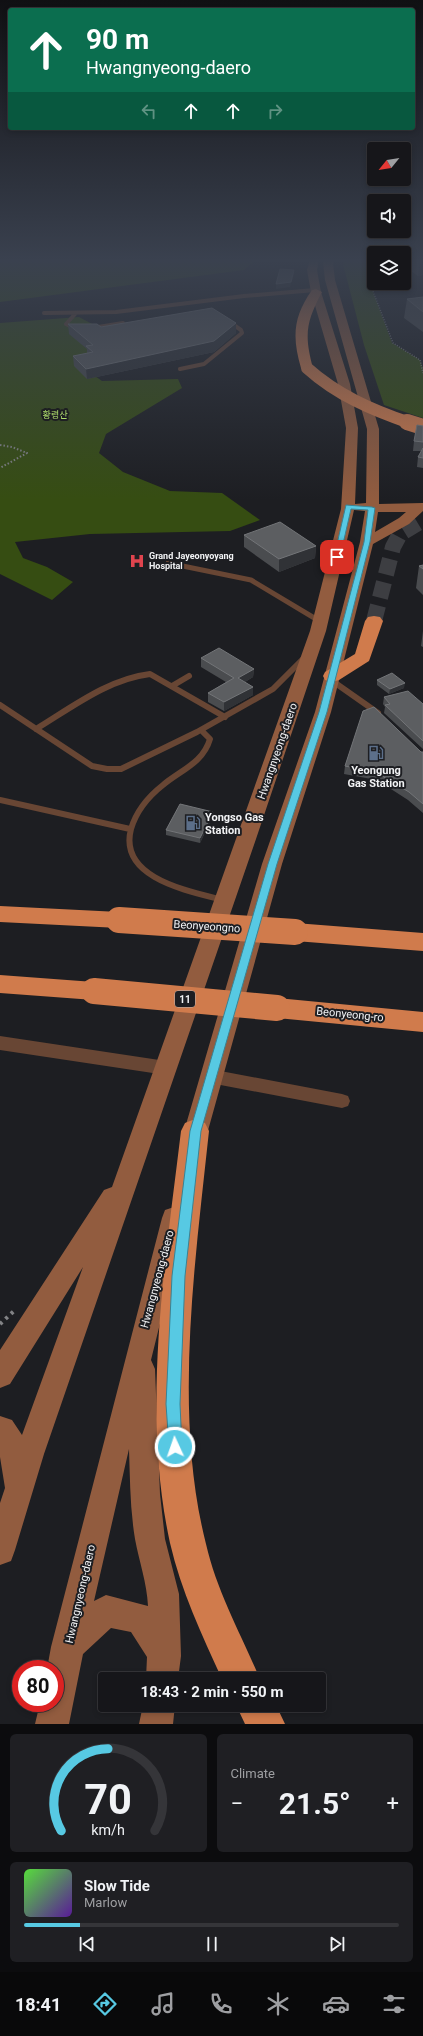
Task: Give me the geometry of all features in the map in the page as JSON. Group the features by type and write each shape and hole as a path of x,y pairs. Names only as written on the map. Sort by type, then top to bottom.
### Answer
{"highway":[{"path":"300,339 300,346 307,368 336,392 382,413 423,427"},
{"path":"332,678 363,657 374,620"},
{"name":"Beonyeongno","path":"0,914 119,920 423,942"},
{"name":"Beonyeong-ro","path":"0,984 335,1012 423,1022"},
{"path":"335,1012 423,1034"},
{"path":"195,1131 178,1284 173,1404 178,1490 192,1559 218,1629 238,1672"},
{"path":"258,1712 266,1724"}],"main road":[{"name":"Hwangnyeong-daero","path":"0,1550 19,1491 321,622 348,506 352,428 344,384 331,339"},
{"name":"Hwangnyeong-daero","path":"52,1724 67,1647 145,1326 195,1131 272,864 323,712 367,542 372,502 373,429 347,339"},
{"path":"348,506 372,502 420,507"},
{"path":"367,542 404,521 420,507"},
{"path":"0,1374 130,1172"},
{"path":"145,1326 141,1372 145,1494 150,1539 163,1594 165,1627 163,1668"},
{"path":"0,1430 2,1430 13,1446 19,1491"},
{"path":"67,1647 106,1611 140,1618 163,1668"},
{"path":"156,1724 158,1712"}],"street":[{"path":"0,1043 166,1068"},
{"path":"210,1076 342,1101"}],"lane":[{"path":"180,369 204,364 234,339"},
{"path":"168,563 251,580 321,622"},
{"path":"0,705 92,766 107,769 121,769 201,730 273,690 312,651"},
{"path":"36,729 121,680 132,676 150,674 225,717"},
{"path":"172,686 189,676"},
{"path":"332,678 383,718"},
{"path":"201,730 210,739 208,749 200,759 162,786 139,811 130,829 127,845 132,857 140,867 154,878 176,887 225,901"},
{"path":"0,800 130,829"}],"path":[{"path":"391,339 392,343 420,360 419,362 423,373"},
{"path":"0,445 27,453 0,468"}],"green space":[{"name":"황령산","path":"0,339 94,339 88,371 102,381 178,379 182,388 106,434 99,453 123,472 170,491 222,493 260,520 230,531 90,534 15,542 23,558 47,567 73,582 52,600 0,574"},
{"path":"363,339 391,339 392,343 420,360 423,368 423,418 384,405"}],"building":[{"path":"86,339 216,339 86,369 73,356 93,352 86,346 93,345"},
{"path":"417,425 423,426 423,442 414,441"},
{"path":"423,448 423,458 418,457"},
{"path":"280,522 316,546 279,559 244,535"},
{"path":"219,648 254,669 238,678 253,687 224,702 208,693 234,678 201,658"},
{"path":"392,673 405,683 390,689 377,680"},
{"path":"408,691 423,704 423,741 385,705 390,704 384,697"},
{"path":"374,707 421,752 423,752 423,804 409,792 377,773 345,766 363,711"},
{"path":"180,804 213,812 200,838 166,830"}],"tunnel":[{"path":"374,621 393,547 400,534 423,520"}],"place":[{"name":"Grand Jayeonyoyang Hospital","path":"137,561"},
{"name":"Yeongung Gas Station","path":"376,753"},
{"name":"Yongso Gas Station","path":"193,823"}],"route":[{"path":"175,1447 173,1404 178,1276 195,1131 272,864 323,712 367,542 372,508 348,506 337,557"}]}
